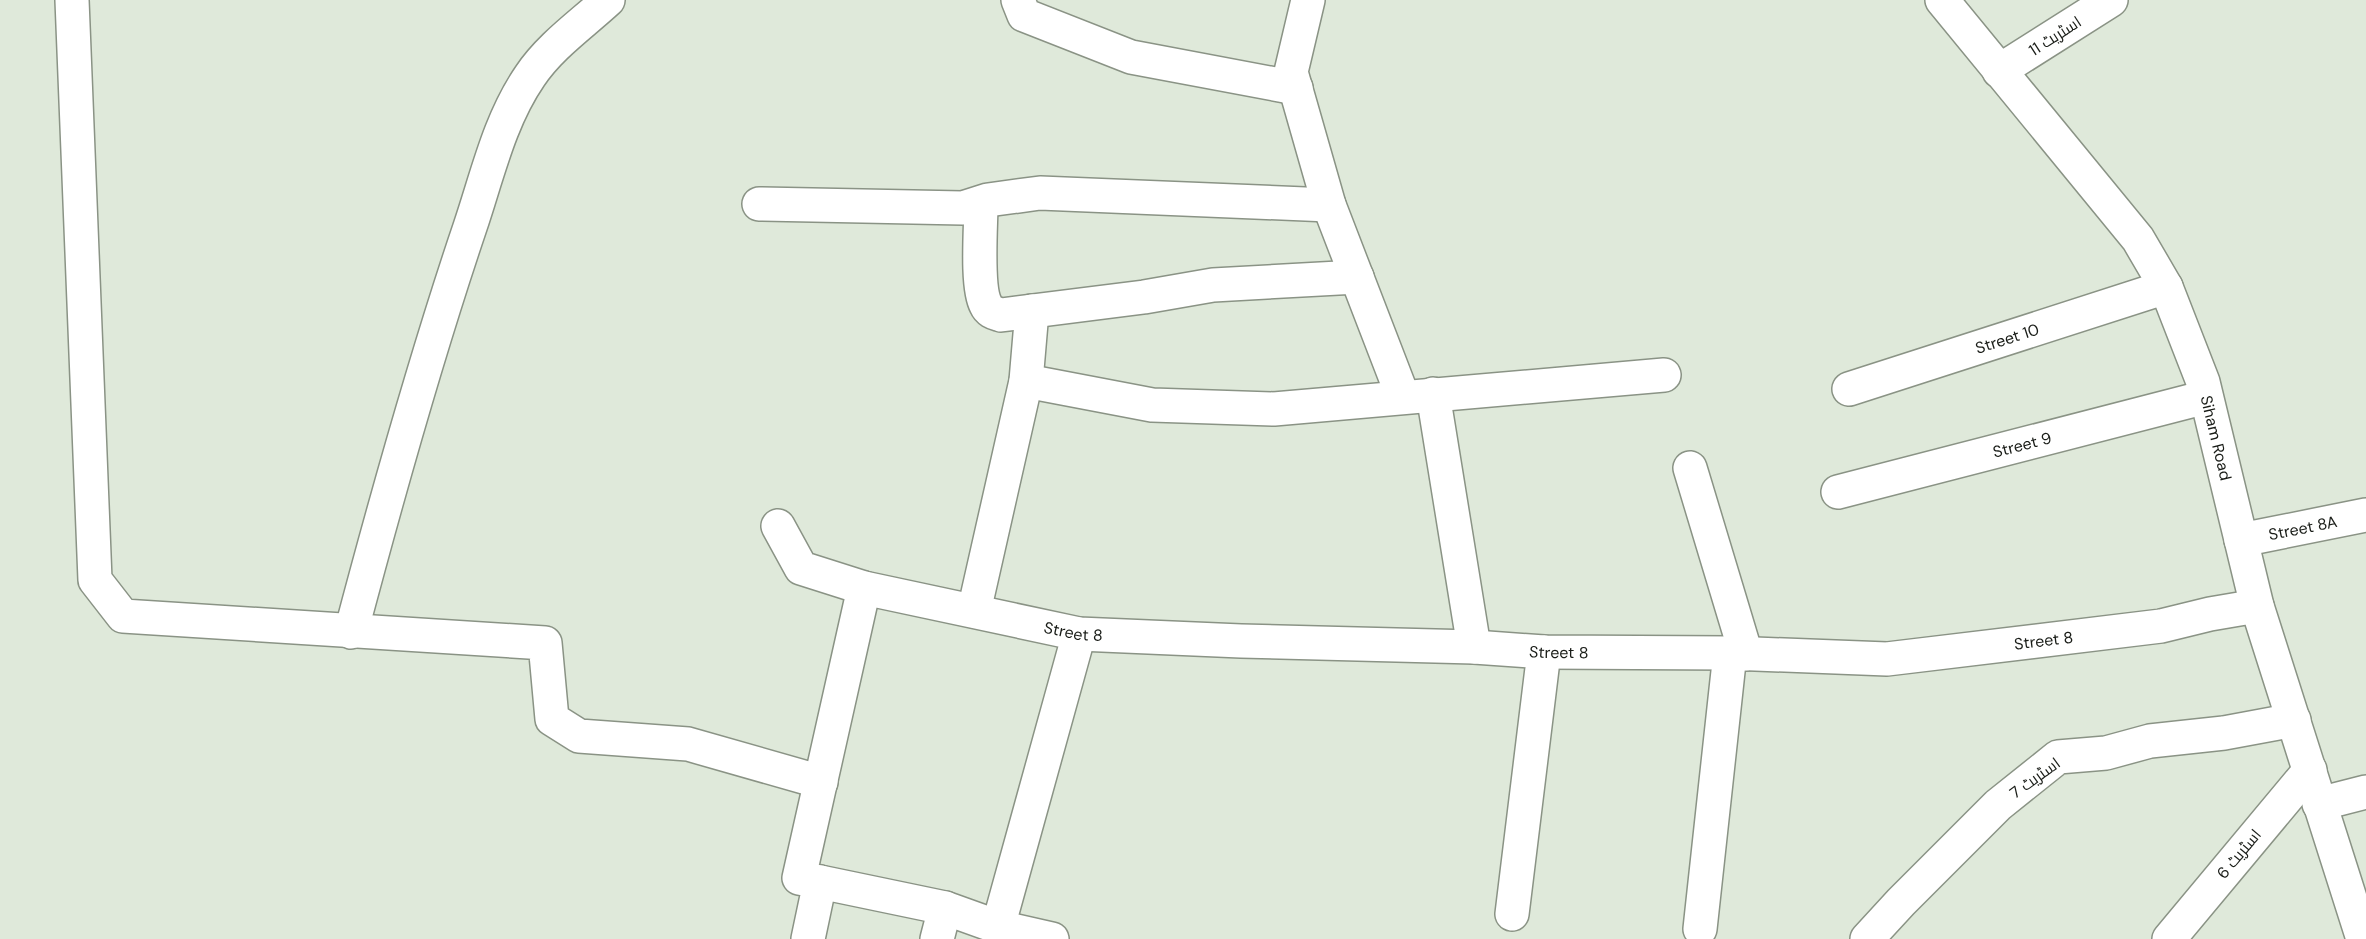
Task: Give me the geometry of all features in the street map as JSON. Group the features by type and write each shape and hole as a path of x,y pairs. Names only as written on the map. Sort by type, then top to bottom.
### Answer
{"street":[{"path":"72,0 95,580 123,616 545,643 552,719 579,736 687,744 821,782"},
{"path":"351,632 414,405 509,111 530,76 544,59 608,0"},
{"path":"1018,0 1024,15 1131,57 1296,88"},
{"path":"1308,0 1291,72 1329,205 1357,277 1418,396 1474,647"},
{"name":"Siham Road","path":"1942,0 2138,239 2166,287 2203,382 2257,606 2363,939"},
{"name":"اسٹریٹ 11","path":"1999,71 2111,0"},
{"path":"759,204 963,208 981,202 1040,193 1329,205"},
{"path":"981,202 981,285 985,305 991,312 1001,315 1144,297 1213,285 1357,277"},
{"name":"Street 10","path":"1849,390 2166,287"},
{"path":"974,611 1026,381 1032,311"},
{"path":"1026,381 1152,405 1274,409 1664,375"},
{"name":"Street 9","path":"1838,492 2206,397"},
{"path":"1690,468 1738,653 1700,929"},
{"name":"Street 8A","path":"2241,540 2366,515"},
{"name":"Street 8","path":"778,526 801,568 864,588 1079,634 1474,647 1544,652 1738,653 1887,659 2161,626 2257,606"},
{"path":"864,588 800,878 820,882 941,924 998,927 1052,939"},
{"path":"998,927 1079,634"},
{"path":"1512,914 1544,652"},
{"name":"اسٹریٹ 7","path":"1868,939 1901,902 1998,805 2058,757 2106,753 2150,741 2224,733 2294,720"},
{"name":"اسٹریٹ 6","path":"2169,939 2310,770"},
{"path":"2319,804 2366,792"},
{"path":"808,939 820,882"}]}
